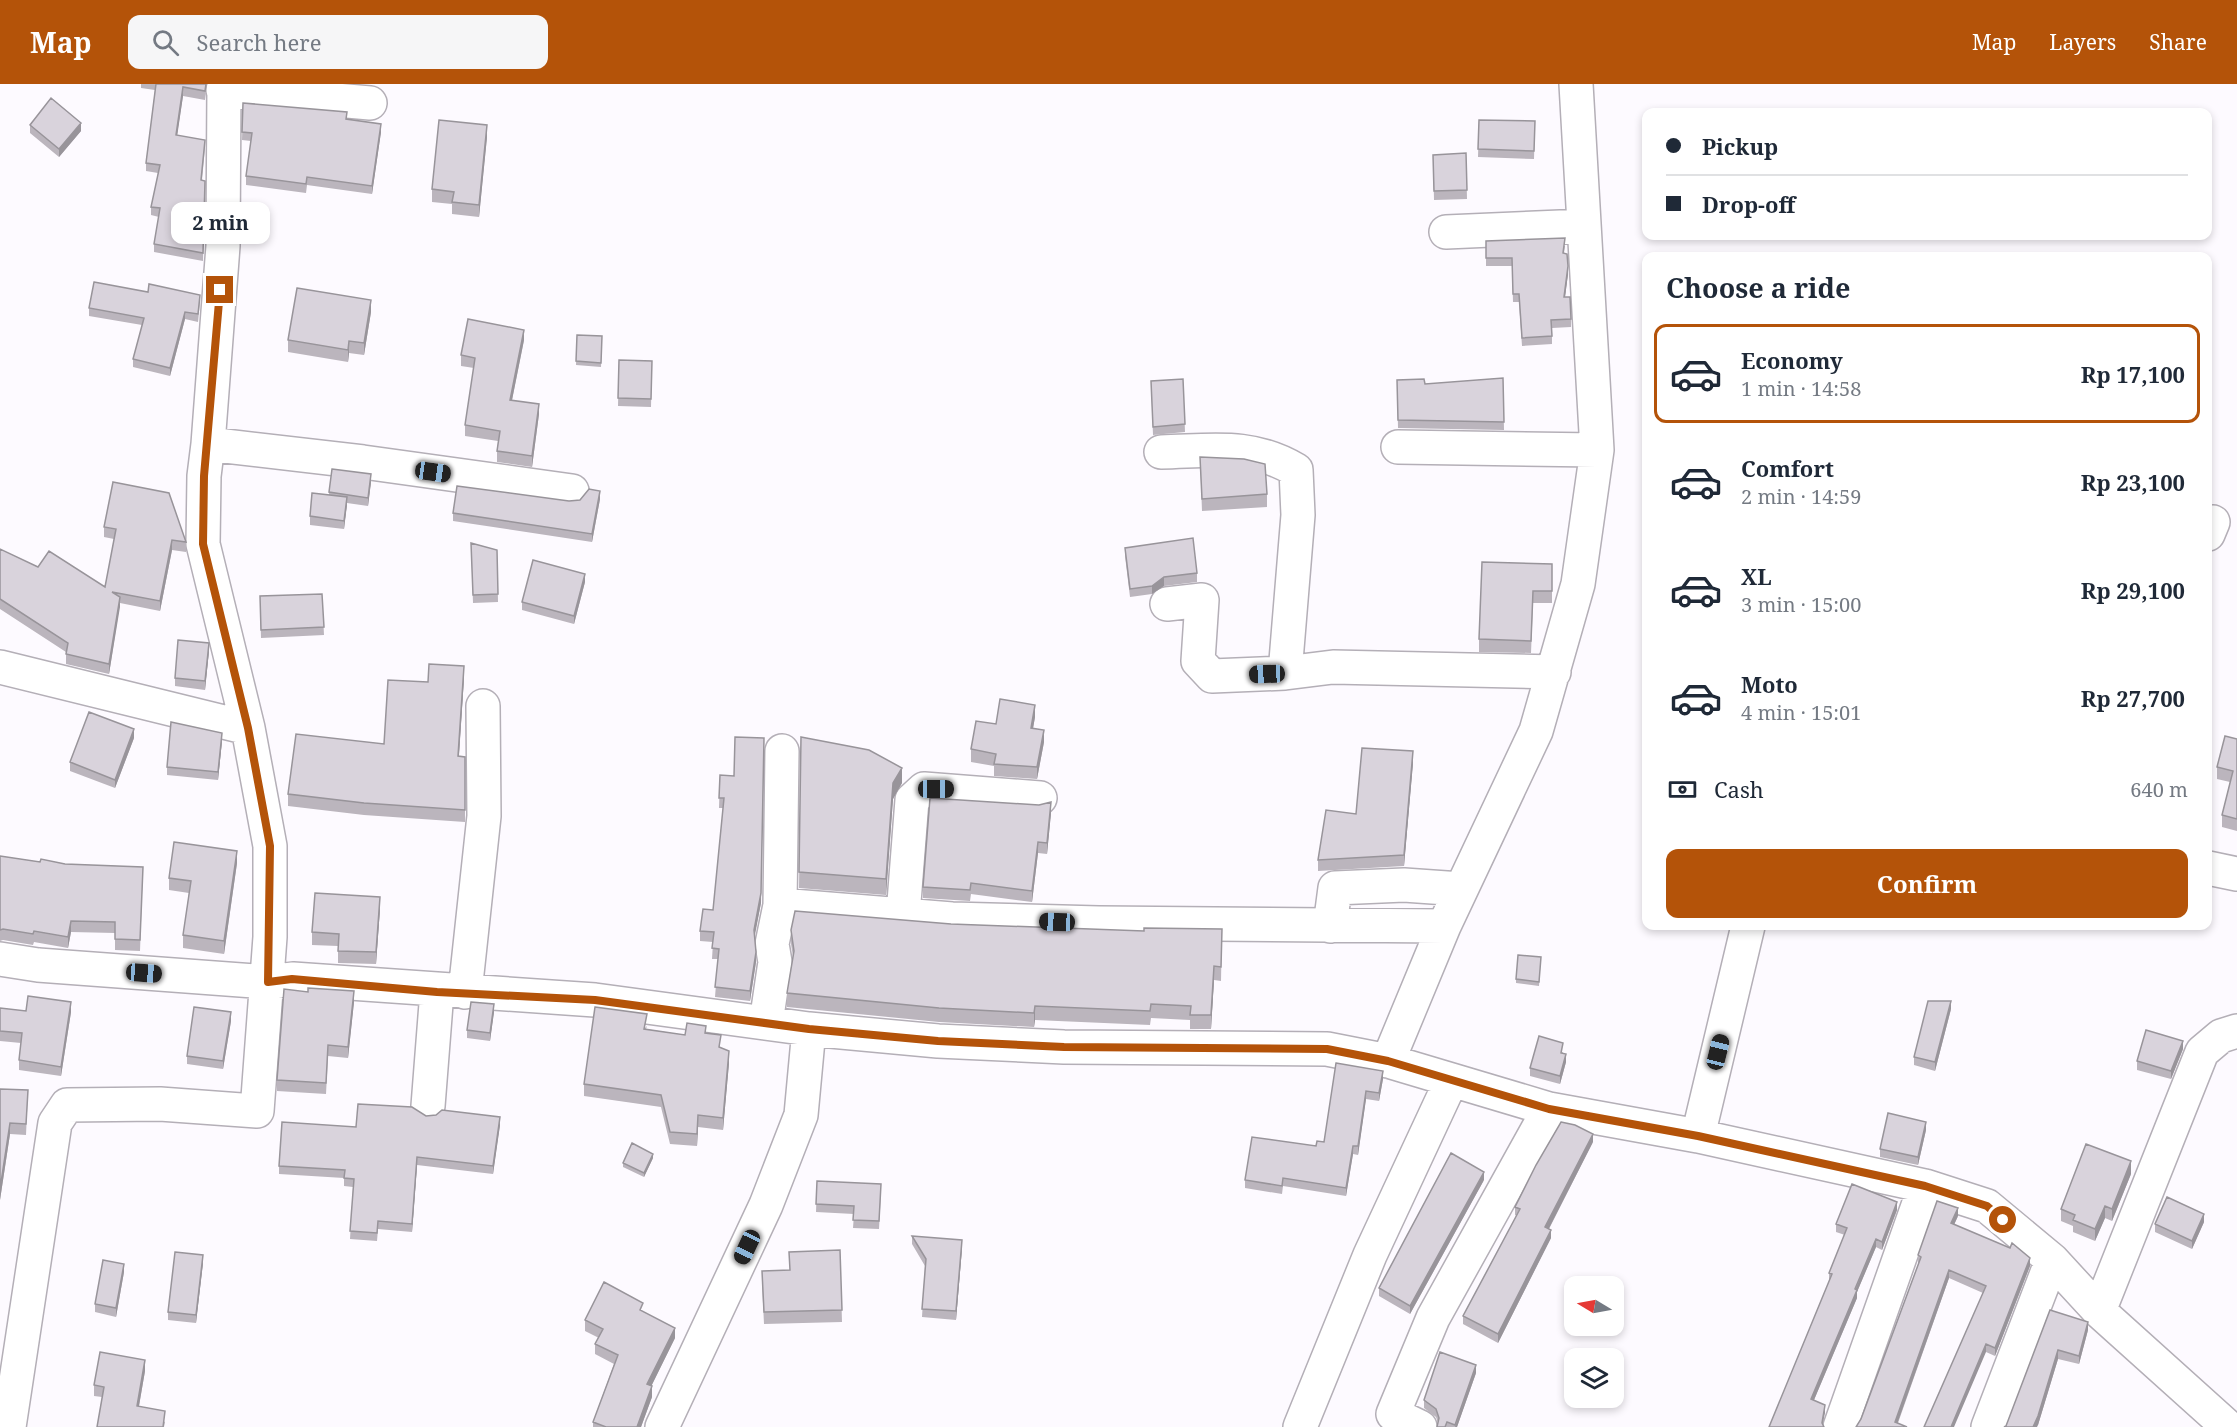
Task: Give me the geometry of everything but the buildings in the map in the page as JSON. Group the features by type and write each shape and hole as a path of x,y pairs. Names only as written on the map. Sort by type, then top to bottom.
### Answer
{"street":[{"path":"1388,1061 1444,926 1536,731 1578,585 1597,450 1596,399 1590,345 1576,84"},
{"path":"9,1427 9,1371 55,1123 67,1105 160,1104 256,1111 268,982 270,846 248,728 203,544 204,476 223,246 224,87 370,103"},
{"path":"1446,232 1584,225"},
{"path":"208,444 363,462 572,491"},
{"path":"1398,447 1597,450"},
{"path":"1161,452 1248,450 1278,459 1296,470 1298,515 1285,673"},
{"path":"1167,604 1202,600 1198,661 1212,676 1285,673 1333,667 1554,672"},
{"path":"0,667 248,728"},
{"path":"428,1106 484,816 483,706"},
{"path":"766,1023 775,962 772,944 780,905 782,751"},
{"path":"903,915 912,801 924,789 1040,798"},
{"path":"2212,869 2237,874"},
{"path":"1330,927 1335,888 1404,885 1461,889"},
{"path":"780,905 903,915 1088,923 1330,927 1444,926"},
{"path":"1698,1136 1747,930"},
{"path":"0,959 50,966 268,982 292,979 451,992 595,1000 809,1029 938,1041 1053,1046 1327,1049 1388,1061 1451,1082 1549,1109 1698,1136 1925,1186 1987,1206 2052,1260 2099,1311 2228,1427"},
{"path":"662,1427 766,1205 801,1115 809,1029"},
{"path":"2099,1311 2202,1052 2221,1036 2237,1031"},
{"path":"1300,1427 1370,1255 1451,1082"},
{"path":"1420,1427 1393,1414 1433,1318 1549,1109"},
{"path":"1840,1427 1925,1186"},
{"path":"1988,1427 2052,1260"}],"route":[{"path":"220,290 204,476 203,544 248,728 270,846 268,982 292,979 437,992 595,1000 809,1029 938,1041 1064,1047 1327,1049 1388,1061 1451,1082 1549,1109 1698,1136 1925,1186 1987,1206 2003,1220"}]}
